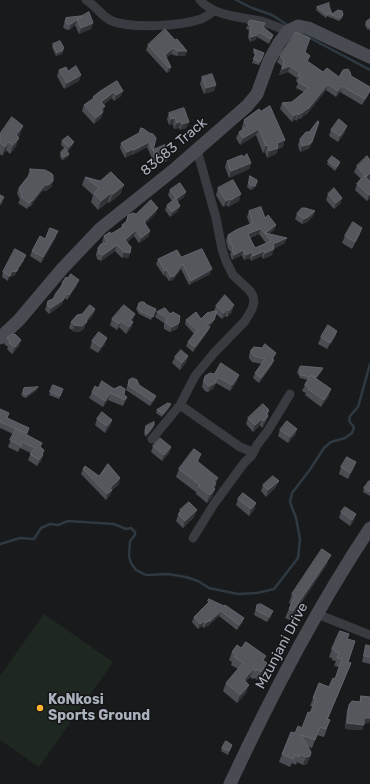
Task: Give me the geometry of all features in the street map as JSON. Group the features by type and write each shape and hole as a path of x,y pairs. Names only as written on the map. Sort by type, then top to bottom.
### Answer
{"street":[{"path":"86,0 105,17 112,21 140,26 168,25 188,22 201,19 214,11"},
{"path":"200,0 204,5 214,11 265,22 288,31 298,26 308,28 370,56"},
{"name":"83683 Track","path":"0,338 19,320 100,228 176,168 246,106 257,94 269,61 288,31"},
{"path":"152,439 180,405 195,376 214,352 245,321 254,302 250,291 233,275 226,261 197,150"},
{"path":"193,538 214,504 253,452 290,394"},
{"path":"180,405 240,447 253,452"},
{"name":"Mzunjani Drive","path":"230,784 326,596 370,528"},
{"path":"317,614 370,635"}],"shaded area":[{"name":"KoNkosi Sports Ground","path":"44,614 113,662 39,767 0,740 0,676"}],"building":[{"path":"329,3 332,14 338,10 342,11 343,15 340,18 327,13 327,15 317,7"},
{"path":"89,12 93,23 81,28 77,19"},
{"path":"82,16 71,24 67,24 65,22 66,18"},
{"path":"370,19 370,27 366,22"},
{"path":"250,20 265,23 263,27 273,35 271,39 259,32 257,35 251,37 251,25 248,24"},
{"path":"165,29 175,40 177,39 187,51 179,51 173,48 165,55 171,67 169,68 148,45"},
{"path":"296,32 310,38 305,52 310,56 307,61 323,72 327,68 339,77 343,70 348,69 351,76 370,87 365,99 342,86 338,91 328,84 308,109 298,115 297,113 294,116 282,103 292,102 309,88 298,82 301,77 298,75 300,73 290,66 282,69 284,60 280,56"},
{"path":"60,41 64,48 57,53 53,44"},
{"path":"254,49 264,53 260,62 253,59 256,54"},
{"path":"76,66 81,75 67,83 59,70 66,67 68,71"},
{"path":"212,74 216,85 206,88 202,77"},
{"path":"117,81 123,91 116,95 114,92 101,102 105,106 101,109 103,112 96,118 84,105 94,98 93,97 99,92"},
{"path":"270,106 285,140 277,143 278,148 269,151 268,145 266,146 259,129 243,138 239,132 248,126 244,120 259,109 261,111"},
{"path":"184,108 189,122 182,124 181,121 177,123 175,118 171,119 169,113"},
{"path":"12,117 23,126 16,135 19,138 13,145 9,142 5,147 0,143 0,134"},
{"path":"339,119 347,126 340,136 331,130"},
{"path":"318,121 319,122 312,142 302,146 300,139 306,132 309,132"},
{"path":"141,128 153,134 156,138 153,151 149,142 127,152 121,143 139,133"},
{"path":"68,136 74,142 69,147 62,141"},
{"path":"165,145 169,155 157,159 153,150"},
{"path":"65,148 69,154 64,157 62,156 61,152"},
{"path":"247,154 251,163 231,171 227,161 242,155 243,157"},
{"path":"332,156 340,162 336,167 328,161"},
{"path":"367,156 370,160 370,173 366,177 357,166"},
{"path":"30,169 45,170 51,173 53,175 53,181 48,185 45,185 29,203 21,197 22,195 19,188 31,173"},
{"path":"111,172 124,185 101,201 94,193 99,188 85,177 100,181"},
{"path":"250,176 257,180 255,186 249,184"},
{"path":"364,176 370,181 369,195 357,184"},
{"path":"233,180 241,194 231,200 226,201 218,188"},
{"path":"180,183 186,192 176,199 180,206 172,212 167,205 176,198 170,190"},
{"path":"334,188 342,198 336,203 328,194"},
{"path":"0,195 4,197 0,203"},
{"path":"151,200 158,208 144,222 150,231 141,238 136,230 125,240 131,247 130,253 124,252 117,245 103,255 99,253 98,248 101,244 108,243 104,236 110,232 111,234 124,226 122,225 127,221 128,215 133,213 136,214"},
{"path":"261,207 265,218 268,215 276,225 265,233 287,238 273,244 274,249 265,253 264,251 253,256 252,252 246,255 243,250 234,255 232,249 233,247 230,244 228,235 253,223 249,211","holes":["261,229 271,241 255,248 248,234"]},
{"path":"302,208 315,211 304,219 297,214"},
{"path":"353,222 362,228 355,242 345,236"},
{"path":"50,228 58,231 43,257 32,251 40,236 45,239"},
{"path":"15,249 26,255 22,262 21,261 17,271 11,272 10,276 3,272"},
{"path":"202,249 212,269 191,281 183,264 174,276 171,277 167,270 165,271 158,259 177,250 181,257"},
{"path":"71,274 79,280 69,295 67,293 63,300 51,308 47,305 48,301 53,299 66,277 68,278"},
{"path":"225,295 234,305 229,311 227,309 224,313 216,306"},
{"path":"141,302 144,302 156,309 153,317 140,311 138,306"},
{"path":"90,305 95,309 87,319 86,323 82,326 74,325 75,324 71,322 77,315 82,314"},
{"path":"124,305 135,314 130,320 133,322 129,327 121,321 119,324 112,319"},
{"path":"165,308 170,314 173,312 180,316 179,323 172,327 166,323 166,317 157,312"},
{"path":"217,311 214,320 207,325 210,327 195,347 188,342 197,330 186,320 196,312 201,319 207,313"},
{"path":"328,325 337,331 330,343 321,337"},
{"path":"99,332 107,338 101,347 92,341"},
{"path":"12,334 15,334 21,340 15,347 9,343 10,341 7,338"},
{"path":"265,344 276,353 272,359 274,360 261,378 255,373 265,359 254,356 251,353 251,350 254,347 262,348"},
{"path":"181,350 188,356 182,363 175,357"},
{"path":"221,363 239,375 232,385 218,377 215,383 210,386 207,385 204,381 205,376 210,373 214,374"},
{"path":"301,366 323,368 316,377 311,375 310,377 301,375 299,369"},
{"path":"311,375 331,389 324,400 308,389 309,387 305,385"},
{"path":"133,378 137,380 139,385 156,396 152,401 128,385 129,380"},
{"path":"102,381 114,389 120,386 125,389 124,395 127,397 125,400 110,393 105,401 92,392 95,386 98,388"},
{"path":"53,385 63,389 60,396 50,392"},
{"path":"38,387 27,395 24,394 24,388"},
{"path":"168,403 171,404 163,414 157,410"},
{"path":"263,404 269,410 266,414 268,416 264,421 262,419 255,425 248,418"},
{"path":"0,409 9,413 7,418 29,428 27,433 0,422"},
{"path":"102,412 112,420 107,426 97,419"},
{"path":"287,421 297,429 290,437 280,430"},
{"path":"154,422 154,425 147,434 145,431 146,426"},
{"path":"16,429 42,443 40,447 44,450 43,455 39,460 30,454 35,448 22,442 21,446 10,440"},
{"path":"160,438 171,447 164,455 153,446"},
{"path":"194,449 201,454 197,461 218,478 214,481 216,483 213,487 215,489 210,495 198,486 200,485 179,469"},
{"path":"347,457 356,462 350,473 341,467"},
{"path":"108,464 120,478 110,488 112,490 107,494 83,469 85,466 99,476"},
{"path":"273,476 279,481 268,490 263,485"},
{"path":"370,481 370,492 364,488"},
{"path":"243,493 256,503 251,509 238,499"},
{"path":"189,502 197,510 185,521 178,514 182,511 180,510"},
{"path":"345,507 356,514 352,520 341,512"},
{"path":"322,549 331,555 293,611 289,609 295,596 292,594"},
{"path":"209,599 224,606 225,605 244,618 239,625 221,611 209,622 210,619 206,623 204,621 200,624 194,617 208,603 214,609 215,607 208,601"},
{"path":"261,604 273,611 269,617 256,610 257,605"},
{"path":"340,631 349,634 347,639 355,641 348,662 351,663 327,719 330,720 326,729 320,727 315,740 301,735 311,752 310,756 306,757 300,754 299,757 295,755 293,759 282,754 291,732 295,733 298,726 302,728 308,712 310,713 316,699 313,698 319,683 329,687 333,678 335,679 342,659 337,658 339,653 332,649"},
{"path":"246,642 266,656 263,660 267,663 261,672 257,669 256,671 253,669 244,680 249,685 240,695 226,683 243,663 234,657 236,654 232,652 237,645 241,648"},
{"path":"366,645 370,646 370,657 364,656"},
{"path":"361,696 370,697 370,718 364,718 364,725 347,723 349,705 352,701 360,702"},
{"path":"226,741 232,745 229,751 222,748"}],"waterway":[{"path":"236,0 252,8 272,15 289,26"},
{"path":"299,32 370,70"},
{"path":"0,544 20,538 34,539 41,528 50,524 58,525 68,521 114,524 126,529 131,528 135,532 135,535 130,541 129,556 131,563 136,570 146,575 168,574 186,577 198,581 209,588 238,594 257,593 274,589 298,558 300,539 296,518 290,502 292,493 324,448 331,442 345,438 352,433 354,427 349,421 350,416 358,407 370,364"}],"place":[{"name":"KoNkosi Sports Ground","path":"40,708"}]}
